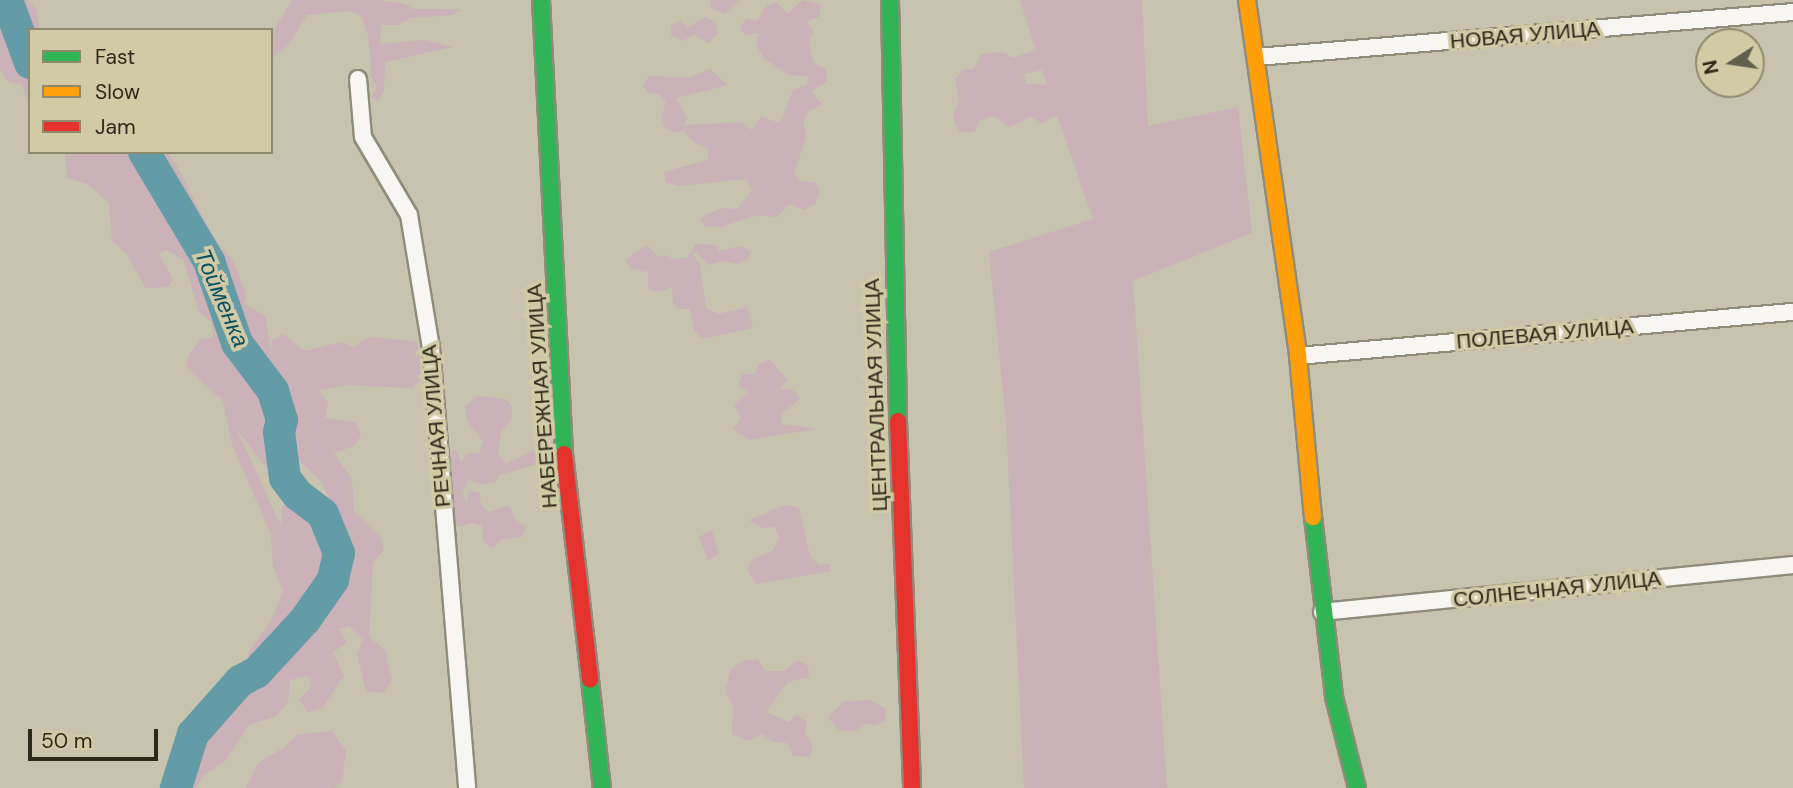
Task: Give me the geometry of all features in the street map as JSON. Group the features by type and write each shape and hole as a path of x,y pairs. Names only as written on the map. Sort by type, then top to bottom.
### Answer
{"street":[{"name":"НАБЕРЕЖНАЯ УЛИЦА","path":"541,0 565,467 602,788"},
{"name":"ЦЕНТРАЛЬНАЯ УЛИЦА","path":"890,0 892,300 912,788"},
{"path":"1247,0 1298,356 1322,612 1334,697 1357,788"},
{"name":"НОВАЯ УЛИЦА","path":"1257,57 1793,12"},
{"name":"РЕЧНАЯ УЛИЦА","path":"358,79 363,137 409,215 431,348 467,788"},
{"name":"ПОЛЕВАЯ УЛИЦА","path":"1298,356 1793,312"},
{"name":"СОЛНЕЧНАЯ УЛИЦА","path":"1322,612 1793,565"}],"shaded area":[{"path":"16,0 28,0 36,9 40,28 28,28 28,41"},
{"path":"292,0 377,0 405,4 413,9 461,9 452,15 410,18 399,25 381,25 380,44 425,40 453,47 385,62 384,91 378,102 372,97 377,86 371,77 369,39 362,17 350,11 307,15 289,44 273,57 273,32"},
{"path":"710,0 739,0 725,14 711,7"},
{"path":"803,0 821,5 819,17 806,21 814,32 809,39 813,62 826,70 827,81 811,92 822,104 807,113 803,123 807,134 794,174 801,181 816,183 820,192 815,204 804,210 790,204 777,217 758,215 721,227 705,226 700,218 722,208 737,209 752,190 746,179 678,186 666,182 664,172 708,160 708,148 695,143 683,131 673,133 665,127 661,116 666,103 659,94 648,93 643,85 649,76 689,78 710,69 728,85 676,98 687,118 684,125 742,122 751,130 761,117 780,123 793,90 807,85 808,76 788,75 764,58 756,45 759,33 748,35 739,30 746,18 757,21 767,5 777,2 787,14"},
{"path":"1020,0 1142,0 1148,126 1238,107 1252,233 1133,281 1167,788 1024,788 1006,421 989,252 1093,219 1057,115 1042,123 1031,117 1009,127 994,116 980,121 974,132 958,132 953,117 959,98 955,79 964,69 974,69 981,54 1004,52 1013,58 1036,50","holes":["1042,70 1047,85 1026,84 1024,74"]},
{"path":"0,5 28,78 28,103 22,85 8,81 0,70"},
{"path":"705,17 715,22 718,33 708,43 694,35 682,41 671,35 671,25 681,21 687,28"},
{"path":"65,154 133,154 149,173 216,291 264,402 280,477 262,463 236,428 281,526 282,507 291,502 323,533 330,550 325,576 312,598 259,666 249,671 245,667 250,650 272,619 283,591 273,567 271,534 232,445 223,401 186,367 189,354 202,338 213,338 212,323 199,312 184,261 167,250 159,253 173,280 168,287 146,288 125,252 112,241 109,203 87,184 67,178"},
{"path":"153,154 168,154 176,164 212,235 234,263 246,293 245,304 265,316 271,352 272,340 283,334 305,351 342,342 354,347 367,337 415,341 426,362 422,378 412,388 346,385 319,391 328,403 325,418 356,422 361,435 354,446 334,453 352,480 354,511 382,539 383,551 373,563 369,637 385,650 392,680 383,693 366,691 357,654 363,640 349,626 339,629 347,643 333,652 344,676 322,708 308,712 299,699 311,687 308,676 290,680 288,702 275,717 250,724 226,760 204,775 196,788 183,788 210,731 234,703 238,684 274,668 287,643 313,632 311,613 324,595 339,587 346,564 346,539 334,529 332,503 322,483 296,457 288,404 236,332 209,255"},
{"path":"696,244 716,245 719,251 741,246 751,251 748,259 737,264 724,261 709,265 696,252 693,254 700,265 706,308 718,314 747,307 753,328 702,339 694,330 690,309 678,309 673,303 672,287 659,292 648,288 648,272 631,269 625,260 647,245 659,257 667,255 674,260 688,257"},
{"path":"769,359 787,379 780,389 793,390 800,399 781,414 782,424 816,429 749,440 733,429 741,418 734,405 749,393 739,385 742,374 755,374 758,365"},
{"path":"478,396 506,399 512,407 511,421 501,432 498,454 506,464 534,450 548,451 545,462 499,475 496,482 482,485 469,480 462,493 467,502 469,491 479,492 481,504 489,512 509,505 515,519 526,528 522,537 502,539 493,548 483,542 482,526 472,523 458,527 450,516 453,487 442,468 447,452 456,450 461,463 468,453 479,453 483,441 467,421 465,407"},
{"path":"785,505 799,508 810,556 819,565 830,564 831,571 756,584 747,569 754,558 773,550 779,538 775,527 762,528 749,520"},
{"path":"712,530 719,554 708,560 699,537"},
{"path":"758,659 765,671 784,671 798,660 808,666 809,677 788,682 766,712 788,722 797,715 807,722 805,734 813,745 810,757 793,756 788,743 773,742 762,734 749,741 732,734 733,707 725,691 731,670 742,661"},
{"path":"869,700 885,708 886,720 875,726 866,723 856,731 839,730 828,718 843,702"},
{"path":"332,731 346,751 342,782 334,788 246,788 258,763 285,747 296,735"}],"waterway":[{"name":"Тойменка","path":"7,0 28,58"},
{"name":"Тойменка","path":"145,154 209,261 237,343 273,391 282,420 279,432 285,478 298,495 323,514 339,553 333,580 305,620 257,672 240,681 193,734 176,788"}],"traffic: fast":[{"path":"541,0 564,454"},
{"path":"890,0 898,421"},
{"path":"1313,517 1334,697 1357,788"},
{"path":"590,680 602,788"}],"traffic: slow":[{"path":"1247,0 1298,356 1313,517"}],"traffic: jam":[{"path":"898,421 912,788"},
{"path":"564,454 590,680"}]}
